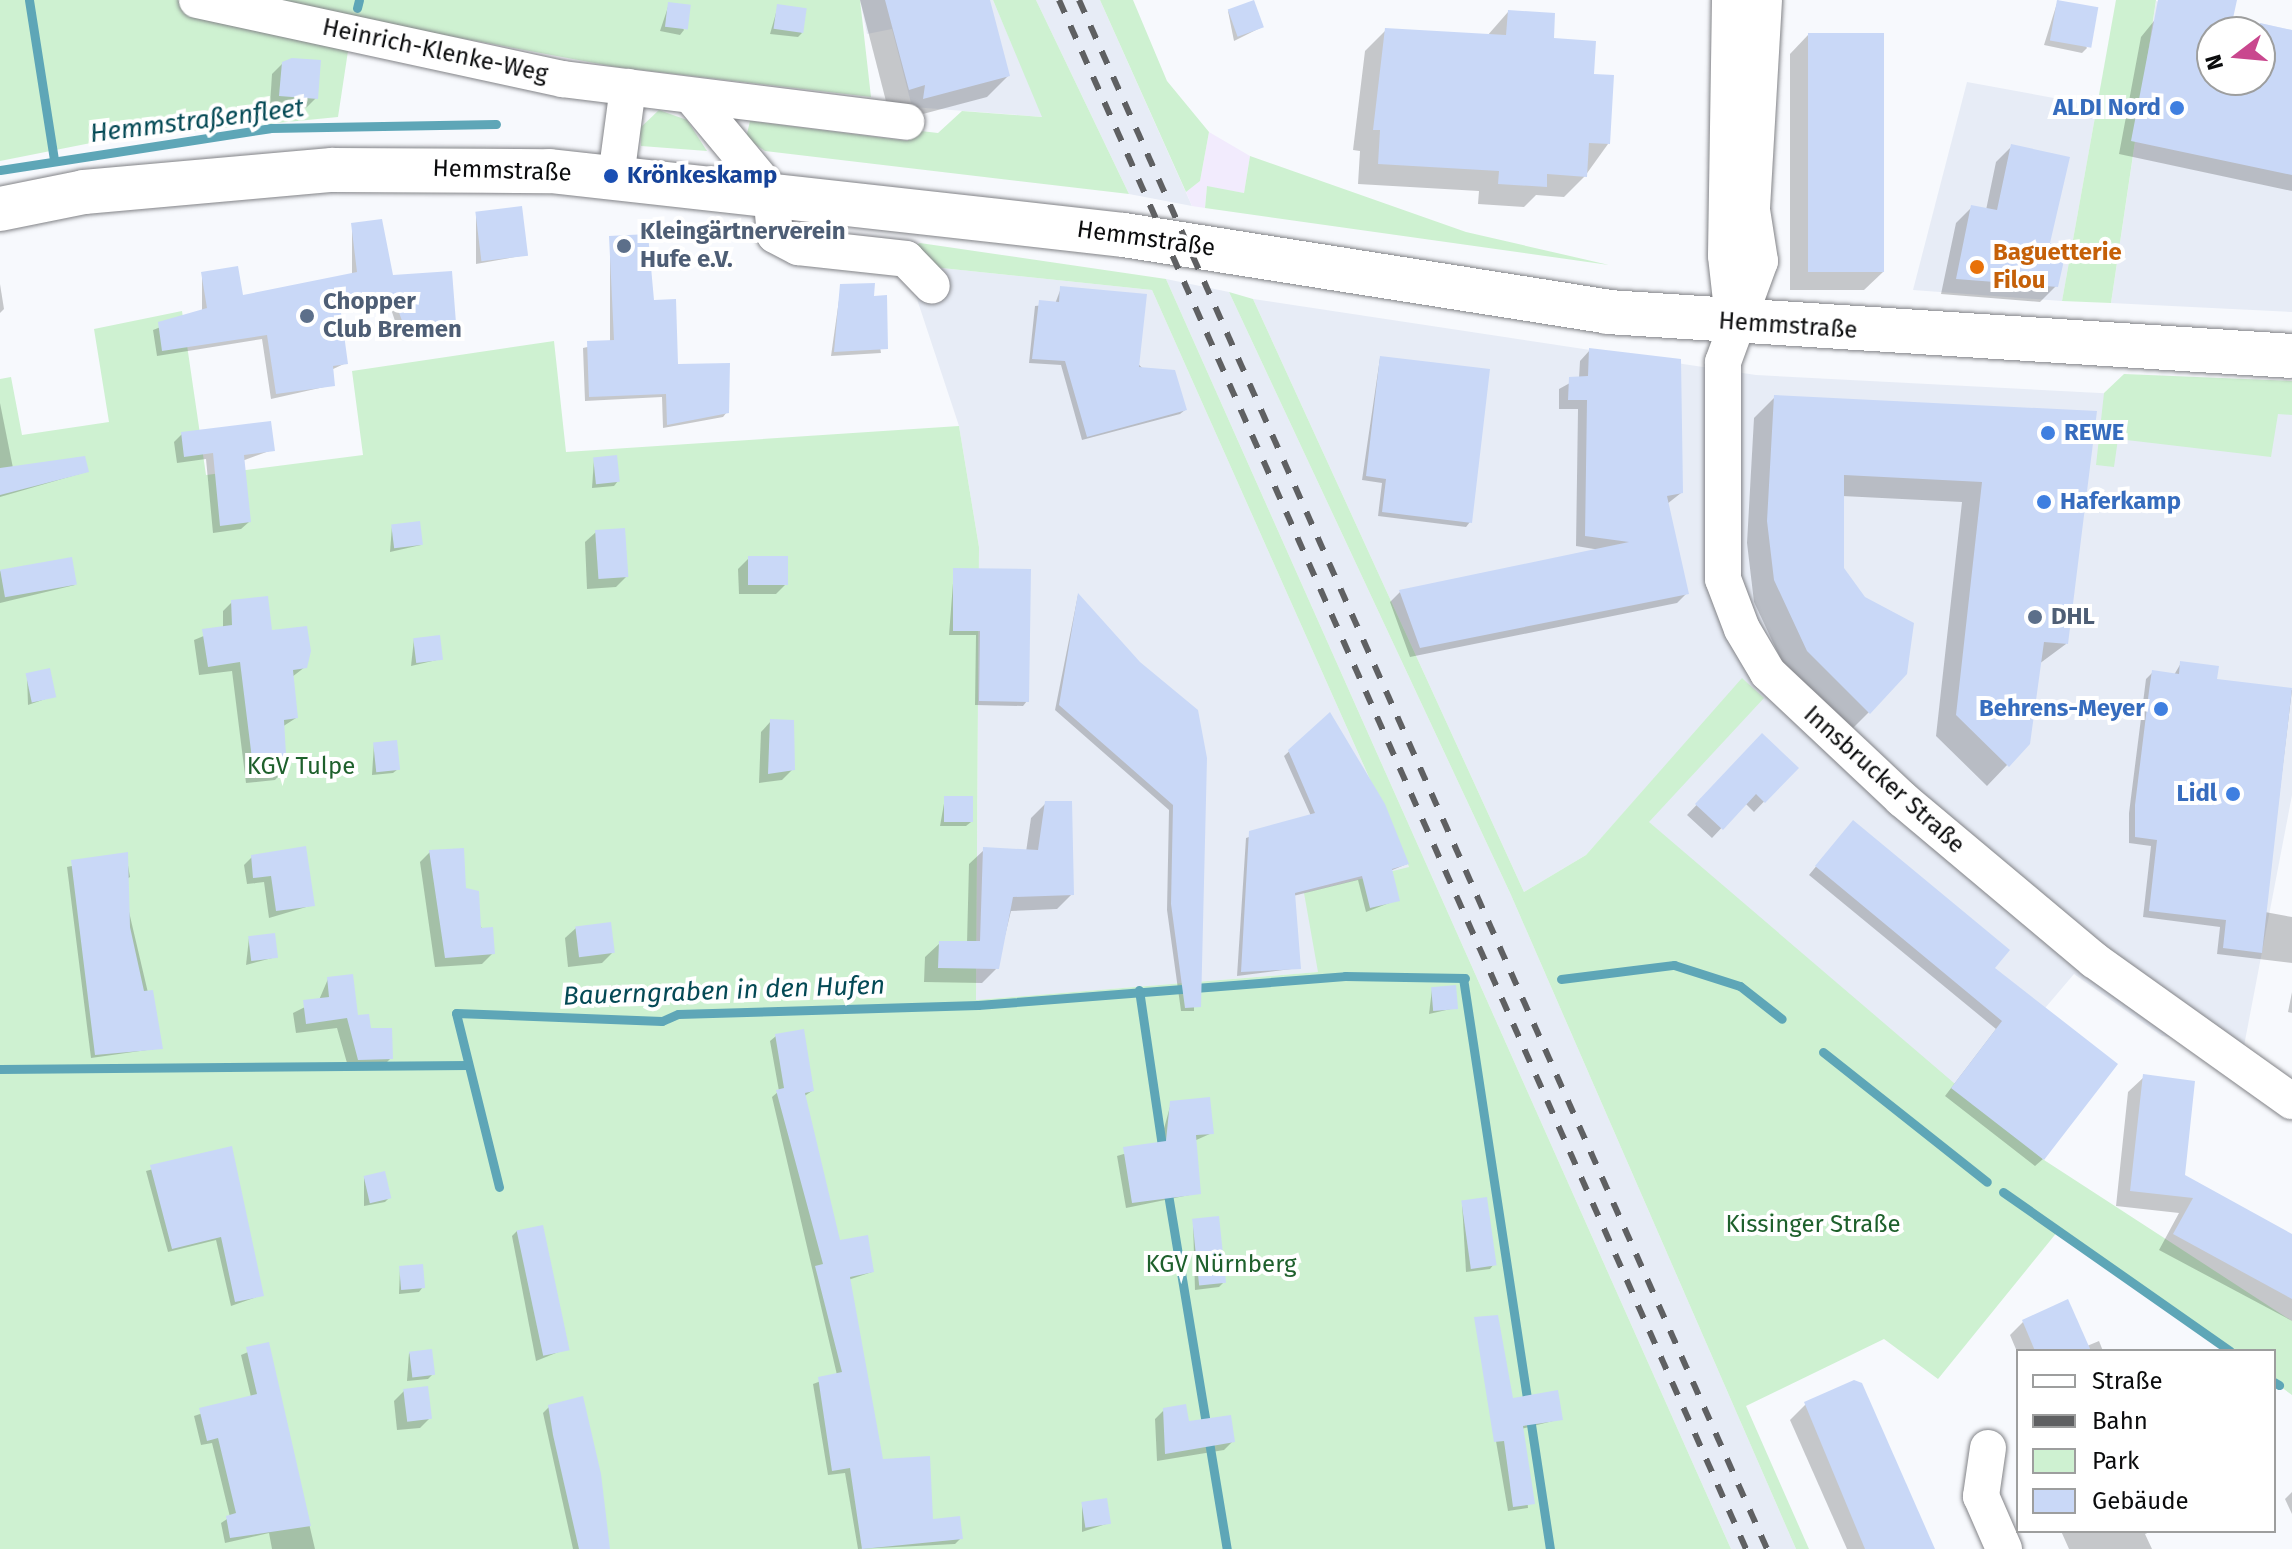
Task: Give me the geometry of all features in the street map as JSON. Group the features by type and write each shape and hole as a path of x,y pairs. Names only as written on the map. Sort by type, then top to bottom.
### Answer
{"street":[{"name":"Heinrich-Klenke-Weg","path":"197,0 628,87 693,98 906,122"},
{"path":"1730,0 1726,256 1734,323"},
{"path":"1734,323 1760,261 1752,210 1764,0"},
{"path":"616,177 628,87"},
{"path":"693,98 771,192 775,235 798,247 906,259 932,286"},
{"name":"Hemmstraße","path":"0,209 84,192 332,170 616,177 771,192 1124,235 1608,312 1734,323 2292,356"},
{"name":"Innsbrucker Straße","path":"1734,323 1723,371 1723,579 1768,673 1862,765 2084,952 2292,1101"},
{"path":"1988,1448 1981,1496 2004,1549"}],"shaded area":[{"path":"860,0 993,0 1043,117 912,107 892,29 867,34"},
{"path":"1036,0 1100,0 1192,206 1129,194"},
{"path":"2156,1 2226,16 2196,16 2196,96 2276,96 2276,27 2292,30 2292,312 2111,303"},
{"path":"1967,82 2097,106 2062,301 1913,290"},
{"path":"1209,132 1250,156 1244,193 1207,187 1205,208 1192,206 1186,192 1200,181"},
{"path":"932,267 1152,290 1409,867 1319,972 976,1000 979,547 959,426 910,278"},
{"path":"1166,279 1229,292 1511,895 1796,1549 1731,1549"},
{"path":"1253,299 1756,375 2292,403 2292,795 2244,1046 2162,1036 2074,974 1967,1100 1648,822 1763,698 1743,679 1586,855 1524,892"}],"green space":[{"path":"0,0 860,0 871,97 616,67 353,18 338,117 111,139 0,161"},
{"path":"993,0 1036,0 1129,194 765,151 746,138 750,121 908,141 904,129 938,133 962,111 1042,117"},
{"path":"1100,0 1133,0 1167,81 1209,132 1200,181 1186,192"},
{"path":"2116,0 2156,0 2111,303 2062,301"},
{"path":"659,110 687,120 707,151 641,146 640,128"},
{"path":"1250,156 1466,232 1609,265 1205,208 1207,186 1244,193"},
{"path":"920,243 1166,279 1731,1549 0,1549 0,379 11,377 22,435 109,422 94,329 182,311 206,475 363,455 352,371 554,341 566,452 959,426 979,547 976,1000 1318,972 1304,893 1409,867 1152,290 932,267 909,249"},
{"name":"Kissinger Straße","path":"1229,292 1253,299 1524,892 1586,855 1742,678 1764,698 1649,822 2044,1160 2292,1321 2292,1395 2276,1383 2276,1349 2227,1349 2058,1231 1938,1379 1884,1339 1746,1406 1809,1549 1796,1549 1511,895"},
{"path":"2124,374 2292,381 2292,415 2278,414 2271,457 2118,439 2114,467 2096,465 2104,393"}],"building":[{"path":"885,0 990,0 1010,76 923,99 925,85 909,90"},
{"path":"1254,0 1264,27 1238,37 1228,10"},
{"path":"2057,0 2098,7 2091,48 2050,40"},
{"path":"2158,0 2237,0 2234,16 2196,16 2196,96 2276,96 2276,26 2292,30 2292,175 2131,141"},
{"path":"668,2 691,5 688,30 665,27"},
{"path":"777,4 807,8 803,33 774,29"},
{"path":"1508,10 1555,13 1554,38 1596,41 1594,74 1614,75 1610,144 1589,143 1587,177 1547,174 1547,187 1498,184 1499,171 1378,164 1380,130 1373,130 1385,28 1506,35"},
{"path":"1808,33 1884,33 1884,272 1808,272"},
{"path":"292,58 321,60 318,99 279,96 282,62"},
{"path":"2011,144 2070,157 2050,243 2067,247 2058,287 1956,279 1971,205 1997,210"},
{"path":"522,206 528,256 481,261 475,212"},
{"path":"382,219 393,275 452,271 456,323 405,329 393,296 340,305 348,364 333,366 335,386 276,394 267,335 162,351 158,322 207,308 201,272 238,266 243,295 357,272 351,223"},
{"path":"648,234 654,300 676,299 678,364 730,363 729,413 667,425 666,394 589,397 587,341 614,340 609,236"},
{"path":"875,283 874,296 887,295 888,349 834,352 840,284"},
{"path":"1060,286 1147,294 1139,367 1175,370 1187,410 1087,437 1065,361 1032,359 1039,300 1059,302"},
{"path":"1589,348 1681,359 1683,493 1667,496 1689,594 1420,648 1399,590 1629,542 1585,536 1587,400 1568,400 1569,377 1588,376"},
{"path":"1380,356 1490,369 1472,523 1382,512 1386,479 1366,476"},
{"path":"1774,395 2097,411 2068,644 2044,642 2030,744 2009,767 1956,715 1982,482 1844,475 1844,568 1865,597 1914,623 1907,674 1870,714 1807,651 1774,580 1767,521"},
{"path":"271,421 275,451 244,455 251,522 220,526 213,453 184,457 181,432"},
{"path":"617,455 620,482 596,484 593,458"},
{"path":"85,456 89,472 0,495 0,468"},
{"path":"420,521 423,545 394,548 391,525"},
{"path":"625,528 628,577 598,579 595,530"},
{"path":"748,556 788,556 788,585 748,585"},
{"path":"72,557 77,585 5,597 0,570"},
{"path":"953,568 1031,569 1029,702 979,701 980,631 953,631"},
{"path":"1078,593 1140,662 1198,710 1207,758 1201,1007 1185,1008 1171,904 1173,805 1059,705"},
{"path":"268,596 272,630 307,626 311,651 307,668 293,670 298,718 284,720 287,771 254,775 240,662 208,667 202,629 232,625 231,600"},
{"path":"440,635 443,660 416,663 413,638"},
{"path":"2180,661 2219,666 2217,679 2292,688 2262,953 2223,948 2226,920 2149,911 2157,840 2135,837 2135,805 2149,691 2152,670 2179,674"},
{"path":"50,668 56,697 32,703 26,673"},
{"path":"1330,712 1385,804 1409,864 1392,869 1400,901 1370,908 1362,876 1295,893 1301,969 1241,972 1249,831 1315,813 1288,750"},
{"path":"770,719 794,720 795,770 768,774"},
{"path":"1762,733 1799,768 1765,803 1756,794 1723,830 1695,804"},
{"path":"397,740 400,770 376,772 373,743"},
{"path":"944,796 973,796 973,822 944,822"},
{"path":"1045,801 1072,801 1074,895 1013,897 999,969 938,968 939,941 980,941 983,847 1038,850"},
{"path":"1853,820 2010,950 1995,968 2118,1064 2044,1160 1951,1088 2002,1021 1815,866"},
{"path":"306,846 315,906 276,911 271,876 253,878 251,855"},
{"path":"464,848 466,888 479,891 481,928 493,927 495,954 445,958 429,850"},
{"path":"128,852 130,927 144,991 153,990 163,1049 95,1055 71,860"},
{"path":"611,922 615,953 579,957 575,926"},
{"path":"275,933 278,958 251,961 248,936"},
{"path":"353,974 358,1015 369,1014 371,1028 392,1028 393,1059 358,1060 347,1018 306,1024 303,1000 329,997 327,977"},
{"path":"1456,985 1458,1009 1433,1011 1431,987"},
{"path":"804,1029 814,1091 805,1093 840,1240 868,1235 874,1272 850,1277 883,1459 930,1456 933,1519 960,1516 963,1539 862,1549 850,1468 832,1471 818,1377 842,1372 815,1266 823,1264 776,1090 784,1088 775,1034"},
{"path":"2143,1074 2195,1081 2185,1175 2292,1234 2292,1299 2173,1234 2193,1198 2130,1191"},
{"path":"1210,1097 1214,1134 1196,1135 1201,1194 1132,1203 1123,1147 1166,1141 1170,1101"},
{"path":"232,1146 264,1296 235,1302 221,1237 172,1249 150,1165"},
{"path":"385,1171 391,1198 370,1203 364,1176"},
{"path":"1487,1197 1497,1265 1471,1269 1461,1201"},
{"path":"1219,1216 1226,1283 1199,1285 1192,1219"},
{"path":"543,1225 570,1350 543,1356 517,1231"},
{"path":"423,1264 425,1288 401,1290 399,1266"},
{"path":"2068,1299 2090,1349 2034,1349 2022,1320"},
{"path":"1498,1315 1513,1398 1558,1390 1563,1420 1523,1426 1535,1504 1513,1507 1504,1441 1494,1442 1474,1317"},
{"path":"269,1342 311,1526 230,1538 226,1516 236,1513 218,1438 207,1441 199,1408 257,1394 246,1347"},
{"path":"432,1349 435,1375 412,1378 409,1352"},
{"path":"1854,1380 1862,1383 1935,1549 1865,1549 1804,1402"},
{"path":"428,1386 432,1419 407,1422 403,1389"},
{"path":"583,1396 601,1474 610,1549 579,1549 553,1435 548,1405"},
{"path":"1186,1404 1189,1421 1231,1415 1235,1442 1165,1454 1163,1408"},
{"path":"1107,1498 1111,1524 1085,1528 1081,1502"}],"waterway":[{"path":"29,0 54,160"},
{"path":"357,8 359,0"},
{"name":"Hemmstraßenfleet","path":"0,170 270,128 496,124"},
{"name":"Bauerngraben in den Hufen","path":"1561,979 1674,965 1740,986 1782,1019"},
{"name":"Bauerngraben in den Hufen","path":"499,1187 456,1013 662,1021 678,1014 978,1005 1345,976 1465,978"},
{"path":"1463,978 1550,1549"},
{"path":"1139,990 1163,1153"},
{"name":"Bauerngraben in den Hufen","path":"1823,1052 1987,1182"},
{"name":"Bauerngraben in den Hufen","path":"0,1069 468,1065"},
{"path":"1167,1188 1227,1549"},
{"name":"Bauerngraben in den Hufen","path":"2003,1192 2227,1349"}],"railway":[{"path":"1059,0 1746,1549"},
{"path":"1079,0 1767,1549"}],"place":[{"name":"ALDI Nord","path":"2177,108"},
{"name":"Krönkeskamp","path":"611,176"},
{"name":"Kleingärtnerverein Hufe e.V.","path":"624,246"},
{"name":"Baguetterie Filou","path":"1977,267"},
{"name":"Chopper Club Bremen","path":"307,316"},
{"name":"REWE","path":"2048,433"},
{"name":"Haferkamp","path":"2044,502"},
{"name":"DHL","path":"2035,617"},
{"name":"Behrens-Meyer","path":"2161,709"},
{"name":"Lidl","path":"2233,794"}],"park label":[{"name":"KGV Tulpe","path":"301,767"},
{"name":"KGV Nürnberg","path":"1221,1265"}]}
